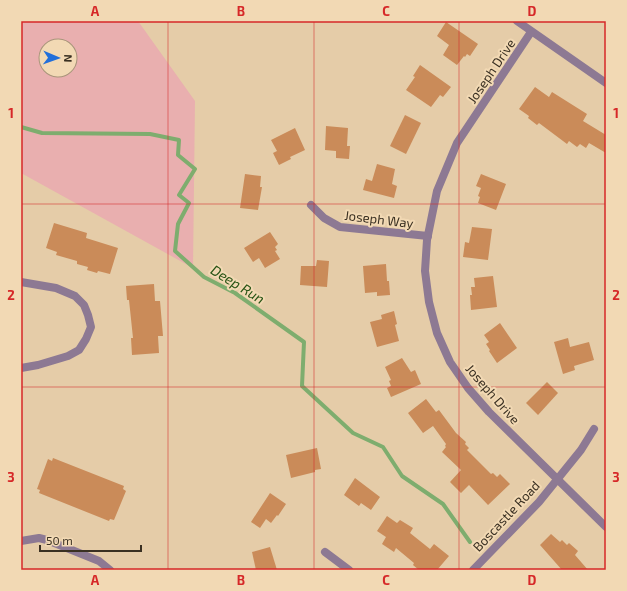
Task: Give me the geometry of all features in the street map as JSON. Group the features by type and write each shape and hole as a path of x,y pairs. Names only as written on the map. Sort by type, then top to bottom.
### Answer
{"street":[{"path":"517,21 606,83"},
{"name":"Joseph Drive","path":"531,32 457,143 437,191 428,236 425,271 429,302 437,333 450,362 468,388 489,412 606,527"},
{"name":"Joseph Way","path":"311,206 324,218 340,227 428,236"},
{"path":"21,282 56,288 75,296 84,305 91,327 79,350 68,356 38,365 21,368"},
{"name":"Boscastle Road","path":"473,570 539,502 581,450 594,429"},
{"path":"21,541 39,538 47,540 99,561 110,570"},
{"path":"325,552 349,570"}],"shaded area":[{"path":"21,21 138,21 195,101 193,268 21,173"}],"building":[{"path":"446,22 478,44 470,56 467,54 465,57 464,56 457,65 443,55 449,45 437,36"},
{"path":"420,65 451,87 443,97 440,95 431,107 406,90 415,77 413,76"},
{"path":"535,87 549,97 552,92 587,114 583,121 606,135 606,153 589,143 586,148 580,144 577,147 569,141 567,144 539,123 537,125 528,118 529,116 519,109"},
{"path":"405,115 421,123 406,154 390,146"},
{"path":"326,126 348,128 347,146 350,146 349,159 336,158 336,151 325,150"},
{"path":"295,128 305,150 290,157 291,159 279,165 273,153 277,151 271,140"},
{"path":"377,164 395,169 392,184 397,186 394,198 363,190 366,179 372,181"},
{"path":"245,174 261,176 260,187 262,187 258,210 240,208"},
{"path":"481,174 506,184 496,210 478,203 480,197 478,196 481,188 476,186"},
{"path":"54,223 87,233 86,238 118,248 110,274 98,271 97,273 87,270 88,267 77,264 77,261 56,255 57,252 46,248"},
{"path":"472,227 492,229 488,260 463,257 465,242 469,243"},
{"path":"270,232 278,244 275,247 277,250 275,251 280,259 265,268 259,258 253,262 244,248"},
{"path":"317,260 329,261 327,287 300,285 301,266 316,266"},
{"path":"386,264 390,295 377,296 377,292 365,293 363,266"},
{"path":"493,276 497,307 471,310 470,295 472,295 471,287 475,287 474,278"},
{"path":"154,284 155,301 160,301 163,336 158,336 159,353 132,355 131,338 133,338 126,286"},
{"path":"394,311 397,324 395,325 399,341 377,347 370,322 382,319 381,315"},
{"path":"500,323 517,348 497,363 489,351 490,350 486,344 489,342 484,335"},
{"path":"568,338 570,347 589,342 594,360 574,366 575,370 563,374 554,342"},
{"path":"402,358 411,372 415,370 421,384 391,397 387,388 391,386 389,381 391,380 385,367"},
{"path":"547,382 558,393 538,415 526,403"},
{"path":"426,399 436,412 439,410 456,433 466,442 465,444 469,448 467,450 491,474 493,473 497,477 500,474 510,484 488,505 469,485 461,493 450,482 461,470 442,452 446,447 446,444 433,426 423,433 408,413"},
{"path":"317,448 321,469 291,478 286,455"},
{"path":"53,458 124,486 123,489 126,491 114,520 110,519 109,521 39,493 40,490 37,489 48,459 52,461"},
{"path":"355,478 380,497 371,510 361,503 359,506 344,495"},
{"path":"270,493 286,504 271,523 266,519 260,528 251,522"},
{"path":"387,516 397,523 400,520 413,528 410,533 430,549 434,544 449,556 437,570 419,570 413,565 414,563 396,548 394,552 382,544 386,537 377,531"},
{"path":"551,534 560,542 562,540 567,545 569,543 578,551 575,555 588,570 562,570 540,545"},
{"path":"270,547 277,570 256,570 252,552"}],"waterway":[{"name":"Deep Run","path":"21,127 42,133 150,134 179,140 178,155 195,169 179,195 189,203 178,224 175,251 204,277 235,293 304,342 302,386 353,433 383,447 402,476 443,504 470,542"}]}
